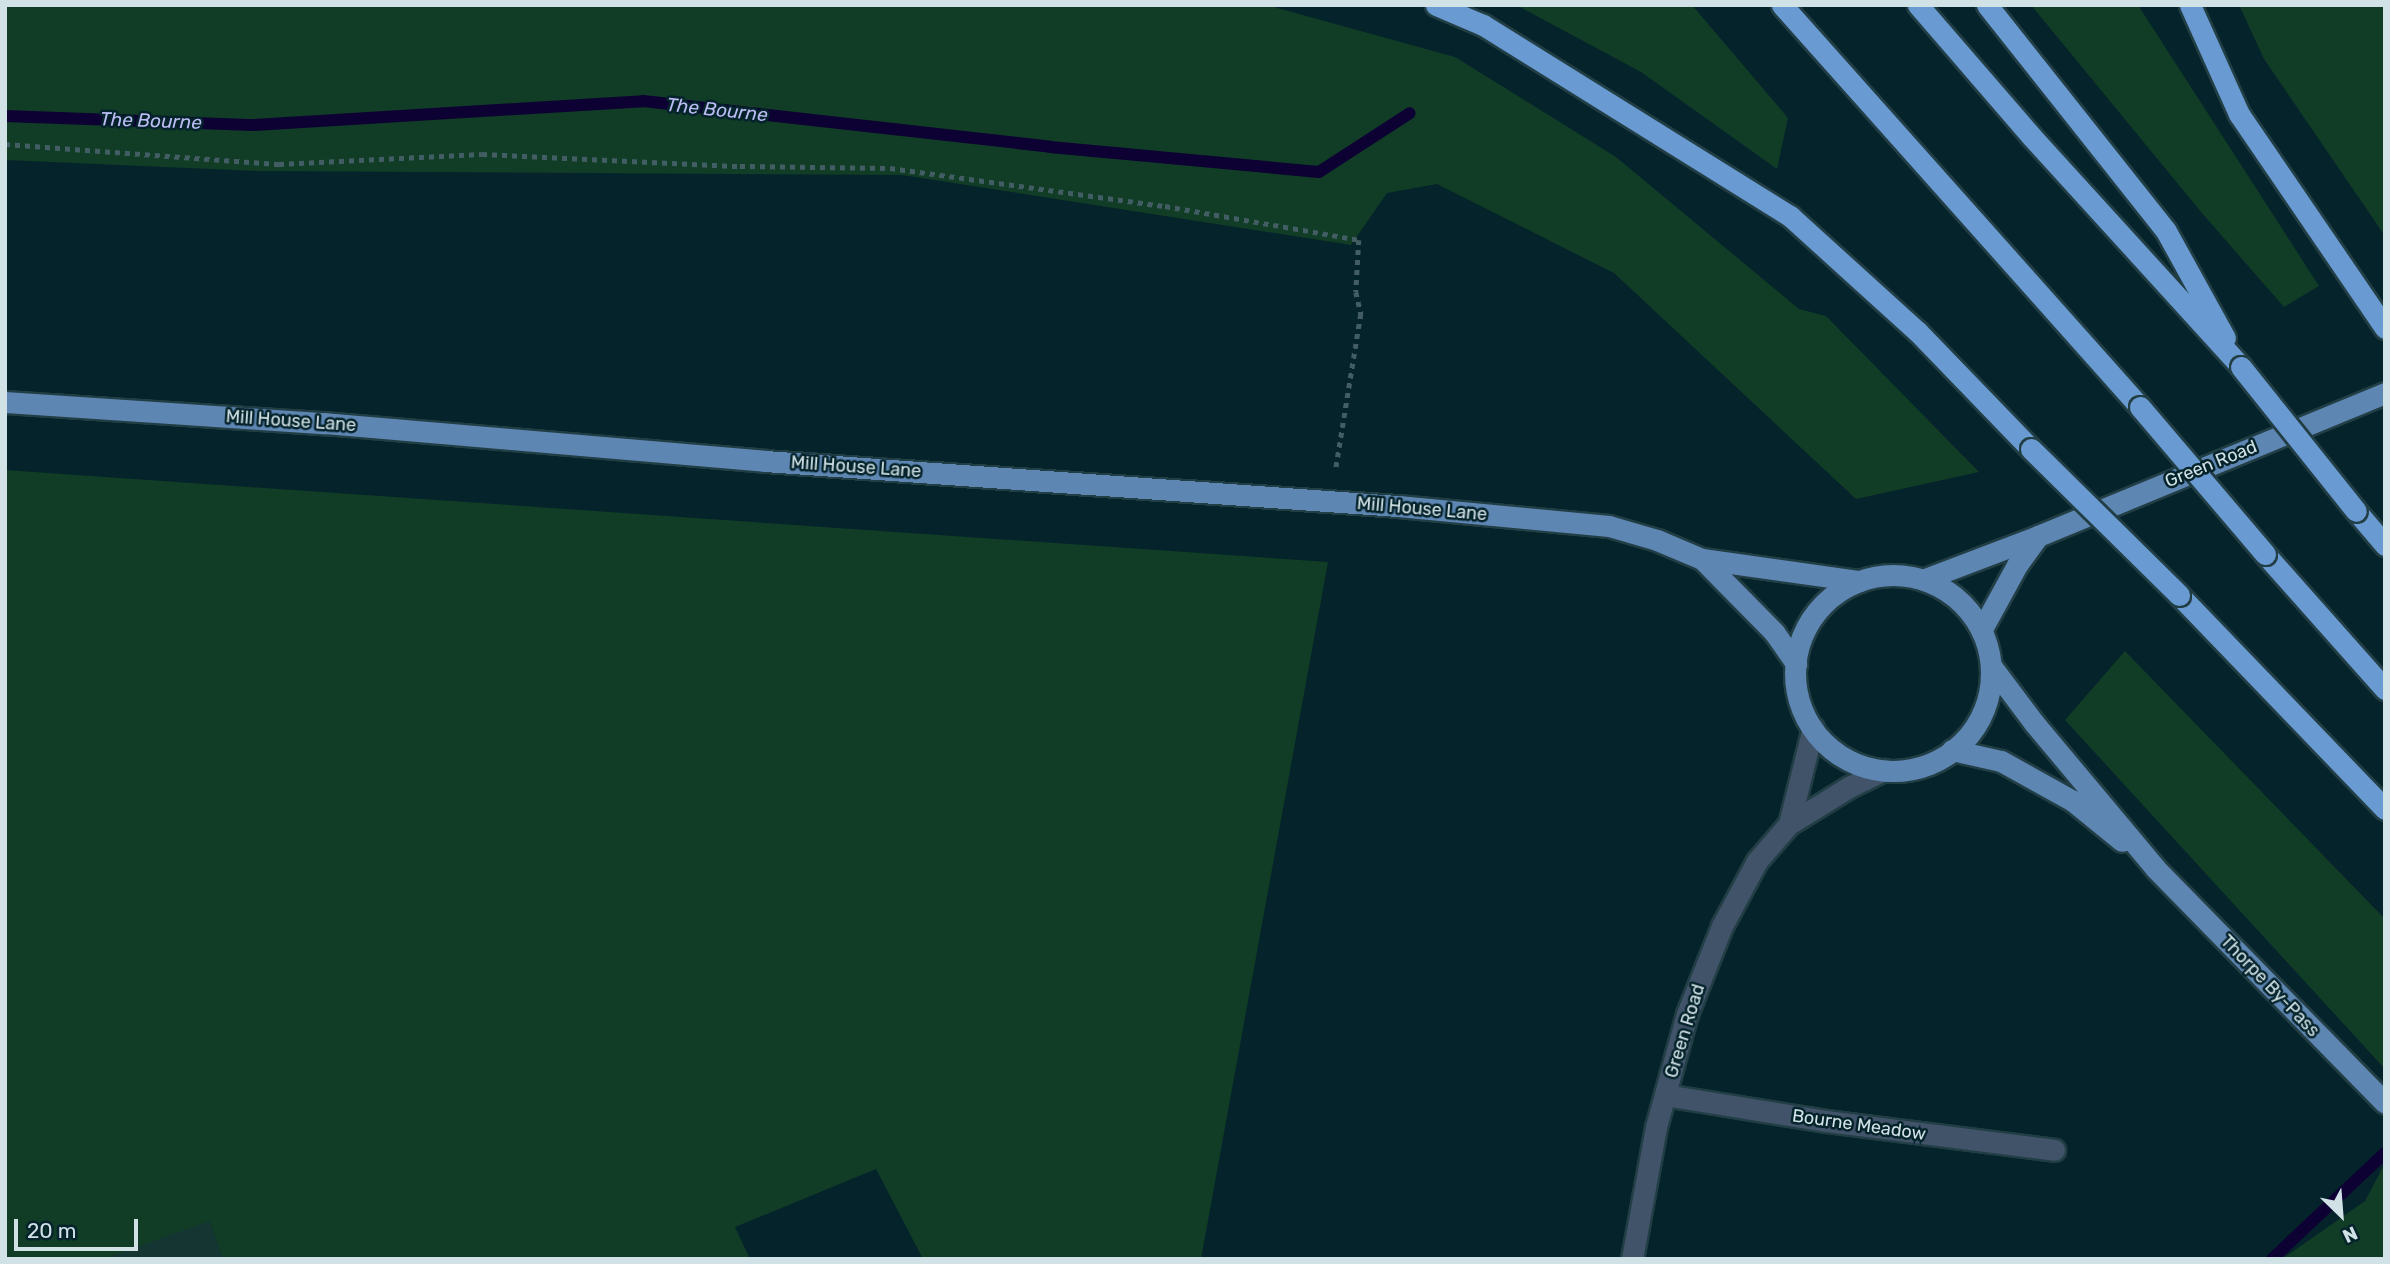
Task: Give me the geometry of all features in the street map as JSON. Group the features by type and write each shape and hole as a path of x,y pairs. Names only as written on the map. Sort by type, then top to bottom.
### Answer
{"highway":[{"path":"1436,5 1483,25 1790,216 1917,331 2385,808"},
{"path":"1782,5 2140,407 2385,690"},
{"path":"1918,5 2040,146 2241,367 2385,545"},
{"path":"1987,5 2166,231 2241,367"},
{"path":"2190,5 2239,114 2385,328"}],"main road":[{"name":"Green Road","path":"1925,579 2038,536 2385,393"},
{"name":"Mill House Lane","path":"5,402 310,422 751,459 1331,501 1609,526 1657,540 1702,559 1858,582"},
{"path":"1982,629 2017,565 2038,536"},
{"name":"Mill House Lane","path":"1702,559 1774,632 1796,664"},
{"path":"1887,574 1925,579 1959,598 1982,629 1992,667 1987,705 1967,738 1937,762 1899,772 1861,767 1827,747 1804,717 1794,679 1799,641 1818,607 1849,584 1858,582 1887,574"},
{"name":"Thorpe By-Pass","path":"1992,667 2034,723 2157,869 2385,1103"},
{"name":"Thorpe By-Pass","path":"1952,750 2001,761 2073,801 2157,869"}],"street":[{"name":"Green Road","path":"1788,824 1813,729"},
{"name":"Green Road","path":"1632,1259 1656,1127 1687,1014 1722,926 1757,861 1788,824 1884,770"},
{"name":"Bourne Meadow","path":"1665,1095 1826,1121 2054,1150"}],"path":[{"path":"5,144 279,164 482,153 740,166 890,168 1166,206 1359,240 1356,292 1361,314 1331,501"}],"green space":[{"path":"5,5 1266,5 1455,57 1616,157 1799,309 1826,316 1979,472 1856,499 1614,273 1437,184 1387,193 1351,245 902,175 257,171 5,160"},
{"path":"1516,5 1692,5 1788,118 1777,169 1641,72"},
{"path":"2031,5 2138,5 2319,286 2284,307 2201,212"},
{"path":"2239,5 2385,5 2385,236 2264,59"},
{"path":"5,470 1328,562 1201,1259 923,1259 876,1169 735,1227 750,1259 5,1259"},
{"path":"2125,651 2385,919 2385,1069 2065,720"},
{"path":"2385,1163 2385,1259 2282,1259 2365,1201"}],"building":[{"path":"210,1221 223,1259 106,1259 106,1258"}],"waterway":[{"name":"The Bourne","path":"5,116 254,125 643,101 1050,147 1319,172 1410,113"},
{"path":"2272,1259 2385,1153"}]}
